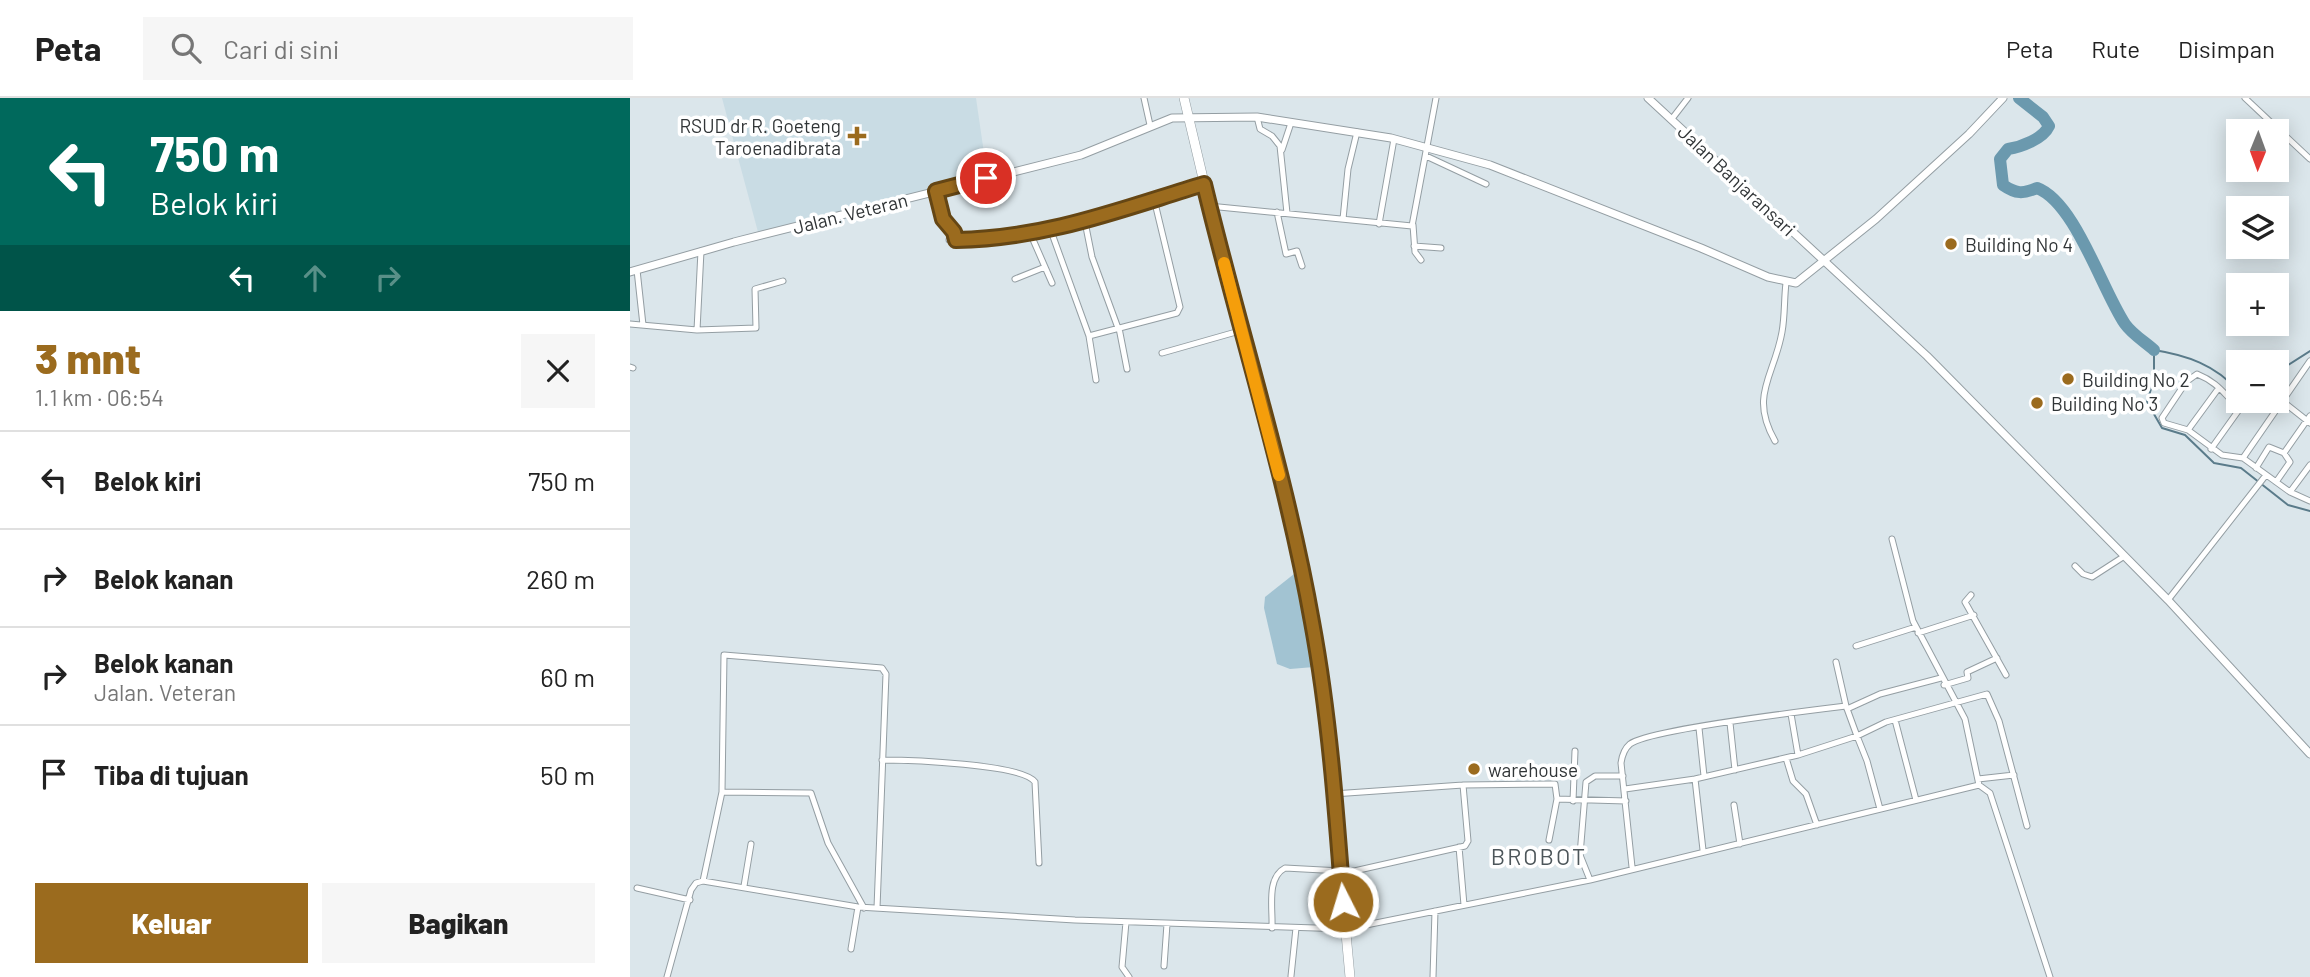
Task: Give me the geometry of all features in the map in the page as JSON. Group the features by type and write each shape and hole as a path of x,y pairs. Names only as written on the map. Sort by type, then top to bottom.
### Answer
{"main road":[{"path":"1185,98 1209,206 1295,537 1312,622 1333,794 1350,977"}],"street":[{"path":"1144,98 1150,125"},
{"path":"1422,260 1416,255 1413,225 1436,98"},
{"name":"Jalan Banjaransari","path":"1648,98 1927,356 2168,600 2310,754"},
{"path":"1671,120 1688,98"},
{"path":"1775,441 1765,423 1762,403 1783,331 1786,283 1802,282 1825,263 1969,134 2003,98"},
{"path":"2245,98 2310,159"},
{"path":"1257,117 1260,130 1278,141 1287,213"},
{"name":"Jalan. Veteran","path":"633,271 701,251 1081,155 1172,118 1257,117 1394,139 1548,187 1786,283"},
{"path":"1281,151 1291,123"},
{"path":"1343,219 1348,169 1357,132"},
{"path":"1379,224 1394,139"},
{"path":"1427,151 1486,184"},
{"path":"936,191 943,219 954,232 953,240 1031,235 1051,231 1204,184"},
{"path":"1089,336 1180,310 1154,199"},
{"path":"1209,206 1379,224 1413,225"},
{"path":"1277,212 1286,254 1297,251 1302,266"},
{"path":"1085,222 1093,257 1119,328 1127,369"},
{"path":"1051,231 1089,336 1096,380"},
{"path":"1031,235 1052,283"},
{"path":"1414,246 1441,248"},
{"path":"697,330 701,251"},
{"path":"1015,278 1045,267"},
{"path":"633,271 643,325"},
{"path":"630,324 697,330 756,328 755,289 783,281"},
{"path":"1162,353 1243,330"},
{"path":"2289,389 2310,361"},
{"path":"2226,395 2211,381 2195,374 2171,402 2162,421 2188,430 2222,455 2243,458 2290,492 2310,501"},
{"path":"2188,430 2218,389"},
{"path":"2284,453 2309,420 2289,406"},
{"path":"2211,449 2237,413"},
{"path":"2243,458 2272,413"},
{"path":"2256,468 2269,447 2284,453 2290,461 2276,482"},
{"path":"2290,492 2310,465"},
{"path":"2168,600 2266,475"},
{"path":"1892,538 1904,591 1917,630 1944,685 1965,719 1978,782 1990,793 2050,977"},
{"path":"2075,566 2083,574 2092,577 2123,557"},
{"path":"1971,595 1964,601 2006,675"},
{"path":"1856,646 1974,615"},
{"path":"703,881 722,792 723,662 727,654 885,670 877,908"},
{"path":"1944,685 1968,678 1967,672 1997,658"},
{"path":"1836,662 1847,708 1867,761 1880,809"},
{"path":"1632,867 1622,756 1631,744 1643,738 1699,728 1847,708 1880,694 1941,678"},
{"path":"1625,789 1695,779 1798,755 1857,736 1895,720 1984,694 1989,695 2014,775 2026,826"},
{"path":"1791,714 1798,755"},
{"path":"1895,720 1916,800"},
{"path":"1730,723 1735,770"},
{"path":"1699,728 1704,776"},
{"path":"1573,801 1575,751"},
{"path":"1786,758 1793,781 1806,794 1817,825"},
{"path":"882,760 1012,771 1032,778 1035,782 1039,863"},
{"path":"667,977 691,890 696,883 703,881 861,907 1167,924 1346,929 1590,880 1632,867 1740,844 2014,775"},
{"path":"1590,880 1580,855 1582,802 1586,782 1590,777 1623,776"},
{"path":"1695,779 1703,850"},
{"path":"1333,794 1463,785 1555,784 1557,799 1549,840"},
{"path":"1272,928 1273,881 1285,868 1341,872 1465,846 1468,841 1463,785"},
{"path":"722,792 814,795 824,835 861,907 852,950"},
{"path":"1557,799 1582,802 1626,801"},
{"path":"1734,805 1740,844"},
{"path":"744,886 751,844"},
{"path":"1459,847 1464,905"},
{"path":"637,888 690,900"},
{"path":"1433,977 1435,911"},
{"path":"1126,922 1122,967 1129,977"},
{"path":"1164,966 1167,924"},
{"path":"1291,976 1296,928"}],"shaded area":[{"name":"RSUD dr R. Goeteng Taroenadibrata","path":"722,98 976,98 987,174 758,232"},
{"path":"1294,574 1314,667 1290,669 1277,664 1264,608 1265,597"}],"waterway":[{"path":"2019,98 2043,117 2049,126 2037,138 2008,149 2000,159 2003,185 2020,192 2037,188 2051,196 2064,210 2087,248 2125,324 2154,350"},
{"path":"2226,379 2200,363 2154,350 2154,379 2147,402 2162,428 2185,435 2214,463 2241,468 2288,505 2310,511"},
{"path":"2289,364 2310,351"}],"slow traffic":[{"path":"1224,263 1279,475"}],"place":[{"name":"RSUD dr R. Goeteng Taroenadibrata","path":"857,136"},
{"name":"Building No 4","path":"1951,244"},
{"name":"Building No 2","path":"2068,379"},
{"name":"Building No 3","path":"2037,403"},
{"name":"warehouse","path":"1474,769"}],"district":[{"name":"BROBOT","path":"1539,856"}],"route":[{"path":"986,178 936,191 941,216 954,232 956,240 991,239 1051,231 1204,184 1266,417 1312,622 1326,715 1343,902"}]}
